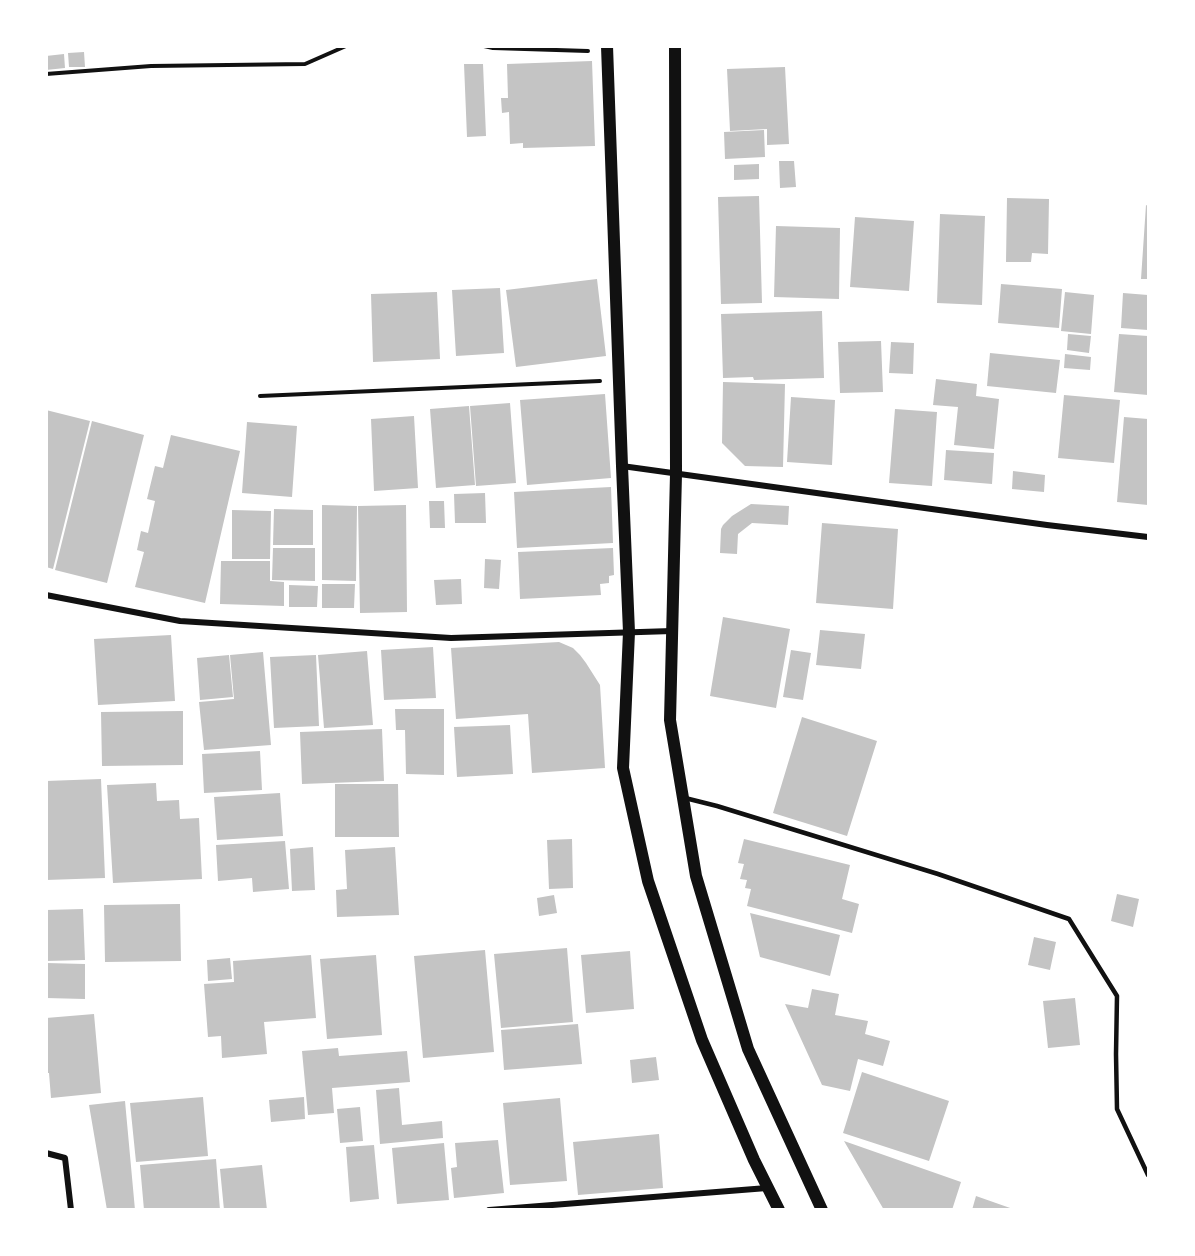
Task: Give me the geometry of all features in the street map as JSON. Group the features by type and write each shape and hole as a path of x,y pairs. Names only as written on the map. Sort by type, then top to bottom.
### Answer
{"main road":[{"path":"675,46 676,474 670,720 696,876 748,1049 822,1209"},
{"path":"607,49 629,632 622,768 648,881 702,1040 754,1160 779,1209"}],"street":[{"path":"622,466 1149,537"},
{"path":"46,595 180,621 451,638 672,631"},
{"path":"46,1153 65,1158 71,1209"},
{"path":"489,1209 768,1188"}],"lane":[{"path":"683,797 938,874 1069,919 1117,996 1117,1109 1149,1175"}],"path":[{"path":"46,74 151,66 306,64 346,46"},
{"path":"484,46 607,49"},
{"path":"260,396 619,380"}],"building":[{"path":"84,52 85,67 69,67 68,53"},
{"path":"64,54 65,68 46,70 46,56"},
{"path":"592,61 595,146 523,148 523,143 510,144 509,112 502,113 501,98 508,98 507,64"},
{"path":"464,64 483,64 486,136 467,137"},
{"path":"785,67 789,144 767,145 767,129 730,131 727,69"},
{"path":"764,130 765,157 725,159 724,132"},
{"path":"779,161 794,161 796,187 780,188"},
{"path":"759,164 759,179 734,180 734,165"},
{"path":"759,196 762,303 721,304 718,197"},
{"path":"1007,198 1049,199 1048,254 1032,253 1031,262 1006,262"},
{"path":"1146,205 1148,206 1148,279 1141,279"},
{"path":"940,214 985,216 982,305 937,303"},
{"path":"855,217 914,221 909,291 850,287"},
{"path":"776,226 840,228 839,299 774,297"},
{"path":"597,279 606,356 516,367 506,290"},
{"path":"1001,284 1062,289 1059,328 998,323"},
{"path":"500,288 504,353 456,356 452,290"},
{"path":"437,292 440,359 373,362 371,294"},
{"path":"1065,292 1094,295 1091,334 1061,331"},
{"path":"1123,293 1148,295 1148,330 1121,328"},
{"path":"822,311 824,378 754,380 753,377 723,378 721,314"},
{"path":"1068,334 1091,336 1089,353 1067,350"},
{"path":"1119,334 1148,336 1148,395 1114,392"},
{"path":"881,341 883,392 840,393 838,342"},
{"path":"891,342 914,343 913,374 889,373"},
{"path":"990,353 1060,360 1056,393 987,386"},
{"path":"1065,354 1091,357 1090,370 1064,368"},
{"path":"936,379 977,384 976,396 999,399 994,449 954,445 958,407 933,405"},
{"path":"723,382 785,384 783,467 745,466 722,443"},
{"path":"605,394 611,478 527,485 520,400"},
{"path":"1064,395 1120,400 1114,463 1058,458"},
{"path":"791,397 835,400 832,465 787,462"},
{"path":"510,403 516,483 476,486 470,406"},
{"path":"469,406 475,485 436,488 430,409"},
{"path":"895,409 937,412 932,486 889,483"},
{"path":"46,410 90,421 53,569 46,567"},
{"path":"414,416 418,488 374,491 371,419"},
{"path":"1124,417 1148,419 1148,505 1117,502"},
{"path":"92,421 144,435 107,583 55,570"},
{"path":"247,422 297,426 292,497 242,493"},
{"path":"171,435 240,451 205,603 135,587 144,552 137,550 141,531 148,533 155,501 147,499 155,466 163,468"},
{"path":"946,450 994,453 992,484 944,480"},
{"path":"1013,471 1045,475 1044,492 1012,489"},
{"path":"611,487 613,543 517,548 514,492"},
{"path":"485,493 486,523 455,523 454,494"},
{"path":"429,501 444,501 445,528 430,528"},
{"path":"751,504 789,506 788,525 752,523 738,534 737,554 720,553 723,525 732,516"},
{"path":"322,505 357,506 356,581 322,580"},
{"path":"406,505 407,612 360,613 358,506"},
{"path":"274,509 313,510 313,545 273,545"},
{"path":"232,510 271,511 270,559 232,559"},
{"path":"822,523 898,529 893,609 816,603"},
{"path":"273,548 315,548 315,581 272,580"},
{"path":"613,548 614,575 609,576 609,583 600,584 601,595 520,599 518,552"},
{"path":"485,559 501,560 499,589 484,588"},
{"path":"221,561 270,561 270,581 284,582 284,606 220,604"},
{"path":"461,579 462,604 436,605 434,580"},
{"path":"322,584 355,584 354,608 322,608"},
{"path":"289,585 318,586 317,607 289,607"},
{"path":"723,617 790,629 776,708 710,696"},
{"path":"820,630 865,634 861,669 816,665"},
{"path":"171,635 175,701 98,705 94,639"},
{"path":"559,642 573,648 580,655 600,685 605,768 532,773 528,714 456,719 451,648"},
{"path":"433,647 436,698 384,700 381,650"},
{"path":"791,650 811,653 803,700 783,697"},
{"path":"367,651 373,725 324,728 318,655"},
{"path":"263,652 271,745 204,750 199,702 234,699 230,655"},
{"path":"229,655 233,697 200,700 197,658"},
{"path":"316,655 319,726 274,728 270,657"},
{"path":"395,709 444,709 444,775 406,774 405,730 396,730"},
{"path":"183,711 183,765 102,766 101,712"},
{"path":"802,717 877,741 847,836 773,813"},
{"path":"510,725 513,774 457,777 454,727"},
{"path":"382,729 384,781 302,784 300,732"},
{"path":"260,751 262,790 204,793 202,754"},
{"path":"101,779 105,878 46,880 46,781"},
{"path":"156,783 157,801 179,800 180,819 199,818 202,879 113,883 107,785"},
{"path":"335,784 398,784 399,837 335,837"},
{"path":"280,793 283,836 217,840 214,797"},
{"path":"572,839 573,888 549,889 547,840"},
{"path":"744,839 850,865 842,899 859,904 852,933 747,906 751,889 745,888 747,880 740,879 744,864 738,863"},
{"path":"285,841 289,889 253,892 252,878 218,881 216,845"},
{"path":"313,847 315,890 292,891 290,849"},
{"path":"395,847 399,915 337,917 336,890 347,889 345,850"},
{"path":"1117,894 1139,899 1133,927 1111,921"},
{"path":"554,895 557,913 539,916 537,898"},
{"path":"180,904 181,961 105,962 104,905"},
{"path":"83,909 85,960 46,961 46,910"},
{"path":"750,913 840,935 830,976 760,957"},
{"path":"1034,937 1056,942 1050,970 1028,965"},
{"path":"567,948 573,1022 501,1028 494,954"},
{"path":"485,950 494,1052 423,1058 414,956"},
{"path":"630,951 634,1009 586,1013 581,955"},
{"path":"311,955 316,1018 264,1022 267,1054 222,1058 221,1036 208,1037 204,984 234,982 233,961"},
{"path":"376,955 382,1035 327,1039 320,959"},
{"path":"230,958 232,979 208,981 207,960"},
{"path":"46,963 85,964 85,999 46,998"},
{"path":"812,989 839,994 835,1015 868,1021 865,1034 890,1041 883,1066 858,1059 850,1091 822,1085 785,1004 808,1008"},
{"path":"1075,998 1080,1045 1048,1048 1043,1001"},
{"path":"94,1014 101,1093 51,1098 49,1073 46,1073 46,1018"},
{"path":"578,1024 582,1064 504,1070 501,1030"},
{"path":"338,1048 339,1056 407,1051 410,1082 332,1088 334,1113 308,1115 302,1051"},
{"path":"656,1057 659,1080 632,1083 630,1060"},
{"path":"862,1072 949,1101 929,1161 843,1133"},
{"path":"399,1088 402,1125 442,1121 443,1138 380,1144 376,1090"},
{"path":"203,1097 208,1156 136,1162 130,1103"},
{"path":"304,1097 305,1119 271,1122 269,1100"},
{"path":"560,1098 567,1181 510,1185 503,1103"},
{"path":"125,1101 135,1210 107,1210 89,1105"},
{"path":"360,1107 363,1141 340,1143 337,1109"},
{"path":"659,1134 663,1188 578,1195 573,1142"},
{"path":"498,1140 504,1193 454,1198 451,1168 457,1167 455,1143"},
{"path":"844,1141 961,1182 952,1210 884,1210"},
{"path":"444,1143 449,1200 397,1204 392,1148"},
{"path":"374,1145 379,1199 350,1202 346,1147"},
{"path":"216,1159 220,1210 144,1210 140,1165"},
{"path":"262,1165 267,1210 224,1210 220,1169"},
{"path":"976,1196 1013,1209 1013,1210 972,1210"}]}
